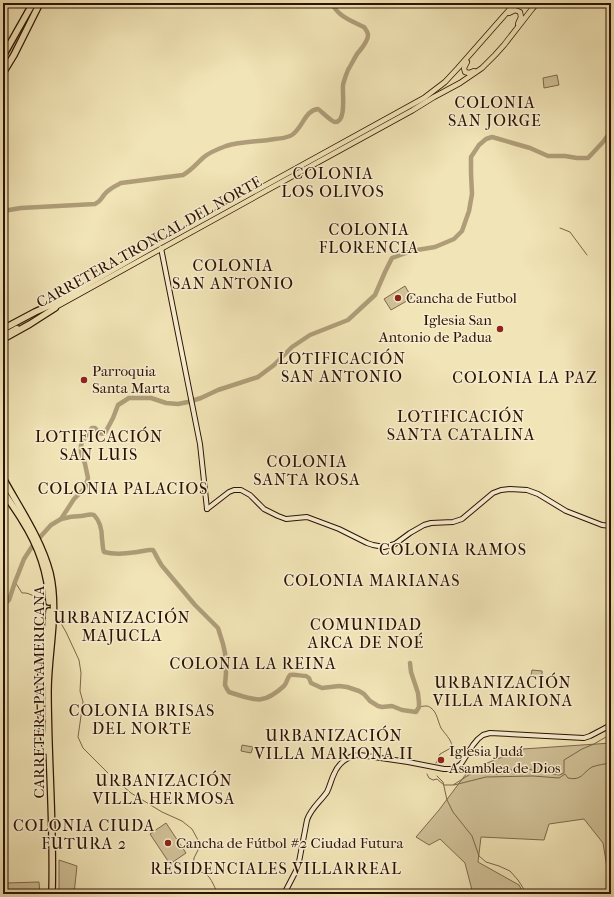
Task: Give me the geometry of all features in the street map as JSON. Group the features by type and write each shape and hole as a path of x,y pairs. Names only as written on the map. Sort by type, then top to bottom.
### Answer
{"highway":[{"path":"3,73 14,55 40,3"},
{"path":"32,5 31,9 33,11 37,9"},
{"path":"3,56 32,5"},
{"path":"25,16 30,15 31,22"},
{"path":"3,331 35,312 54,306"},
{"path":"3,337 30,324 54,306"},
{"path":"3,478 25,520"},
{"path":"3,491 25,520"},
{"name":"CARRETERA PANAMERICANA","path":"25,520 40,544 51,580 53,603 48,687 53,853 52,894"},
{"name":"CARRETERA PANAMERICANA","path":"45,562 49,598 48,634 44,675 50,845 48,894"}],"main road":[{"name":"CARRETERA TRONCAL DEL NORTE","path":"54,306 137,257 420,101 445,82 510,9 518,3"},
{"name":"CARRETERA TRONCAL DEL NORTE","path":"54,306 460,83 482,68 504,45 537,3"},
{"path":"502,18 514,10 519,11 521,16 516,29"},
{"path":"473,52 464,66 464,70 469,73 482,68"}],"street":[{"path":"161,248 200,444 207,509 229,492 241,490 264,509 278,516 286,519 307,517 339,528 372,545 384,547 395,544 424,525 431,523 453,522 462,519 494,493 501,490 510,489 527,490 538,494 566,511 602,525 611,526"},
{"path":"284,894 298,866 307,820 310,813 328,790 334,773 348,758 357,755 365,755 451,769 461,764 474,742 483,735 490,733 584,738 611,725"}],"shaded area":[{"path":"28,18 30,18 30,21 3,69 3,61"},
{"path":"557,75 559,85 544,88 543,78"},
{"name":"Cancha de Futbol","path":"405,286 412,298 391,310 384,299"},
{"path":"532,670 542,671 542,677 531,676"},
{"path":"611,743 611,892 603,843 584,819 549,824 544,840 481,837 478,862 519,885 524,894 473,894 465,863 440,839 429,845 416,837 439,810 469,770 523,749"},
{"path":"242,745 253,747 251,753 241,751"},
{"name":"Cancha de Fútbol #2 Ciudad Futura","path":"166,823 186,853 170,864 150,834"},
{"path":"59,860 77,866 74,894 59,894"},
{"path":"39,882 40,894 7,894 7,883"}],"waterway":[{"path":"3,211 21,208 95,204 108,191 121,183 183,175 206,155 226,146 244,142 281,139 290,136 297,130 309,113 313,110 318,109 334,122 339,121 343,112 343,85 345,78 357,54 366,43 368,35 364,27 341,15 334,8 332,3"},
{"path":"3,604 9,600 24,559 33,545 51,525 61,519 74,499 85,488 88,478 81,452 81,445 92,428 95,428 100,433 105,433 118,405 129,398 151,398 166,403 178,404 201,398 218,390 258,377 274,365 292,347 310,335 348,320 375,295 392,258 411,251 435,247 454,239 462,231 469,211 472,194 471,157 479,145 486,139 492,137 530,148 548,156 588,158 611,131"},
{"path":"560,228 570,232 587,255"},
{"path":"61,519 89,514 94,515 98,520 102,533 104,552 121,554 153,550 163,567 195,605 218,628 225,653 225,685 229,692 252,699 264,699 284,686 290,675 306,676 309,678 311,683 322,688 339,686 347,687 364,694 370,701 378,706 392,706 402,710 416,712 419,707 418,693 411,672 410,663"},
{"path":"15,582 22,593 31,595 43,604"},
{"path":"59,620 79,660 81,673 80,691 83,702 78,737 83,748 112,777 131,793 162,812 182,821 192,829 198,840 198,850 194,858 193,874 197,872 206,874 211,880 218,894"},
{"path":"419,707 427,706 433,710 441,728 452,746 440,754 436,763"},
{"path":"427,774 429,778 433,780 437,779 444,785 453,785 472,773 486,771 496,774 515,769 529,769 559,775 564,773 564,760 611,734"},
{"path":"454,785 486,777 533,776 559,778 565,774 568,778 573,779 582,776 592,767 611,763"},
{"path":"437,776 443,782 447,800 453,812 472,836 479,856 486,862 510,871 527,894"}],"place":[{"name":"Cancha de Futbol","path":"398,298"},
{"name":"Iglesia San Antonio de Padua","path":"500,329"},
{"name":"Parroquia Santa Marta","path":"84,380"},
{"name":"Iglesia Judá Asamblea de Dios","path":"441,760"},
{"name":"Cancha de Fútbol #2 Ciudad Futura","path":"168,843"}],"district":[{"name":"COLONIA SAN JORGE","path":"495,111"},
{"name":"COLONIA LOS OLIVOS","path":"333,182"},
{"name":"COLONIA FLORENCIA","path":"369,238"},
{"name":"COLONIA SAN ANTONIO","path":"233,274"},
{"name":"LOTIFICACIÓN SAN ANTONIO","path":"342,367"},
{"name":"COLONIA LA PAZ","path":"525,377"},
{"name":"LOTIFICACIÓN SANTA CATALINA","path":"461,425"},
{"name":"LOTIFICACIÓN SAN LUIS","path":"99,445"},
{"name":"COLONIA SANTA ROSA","path":"307,470"},
{"name":"COLONIA PALACIOS","path":"123,488"},
{"name":"COLONIA RAMOS","path":"453,549"},
{"name":"COLONIA MARIANAS","path":"372,580"},
{"name":"URBANIZACIÓN MAJUCLA","path":"122,626"},
{"name":"COMUNIDAD ARCA DE NOÉ","path":"366,633"},
{"name":"COLONIA LA REINA","path":"253,663"},
{"name":"URBANIZACIÓN VILLA MARIONA","path":"503,691"},
{"name":"COLONIA BRISAS DEL NORTE","path":"142,719"},
{"name":"URBANIZACIÓN VILLA MARIONA II","path":"334,744"},
{"name":"URBANIZACIÓN VILLA HERMOSA","path":"164,789"},
{"name":"COLONIA CIUDA FUTURA 2","path":"84,834"},
{"name":"RESIDENCIALES VILLARREAL","path":"276,868"}]}
